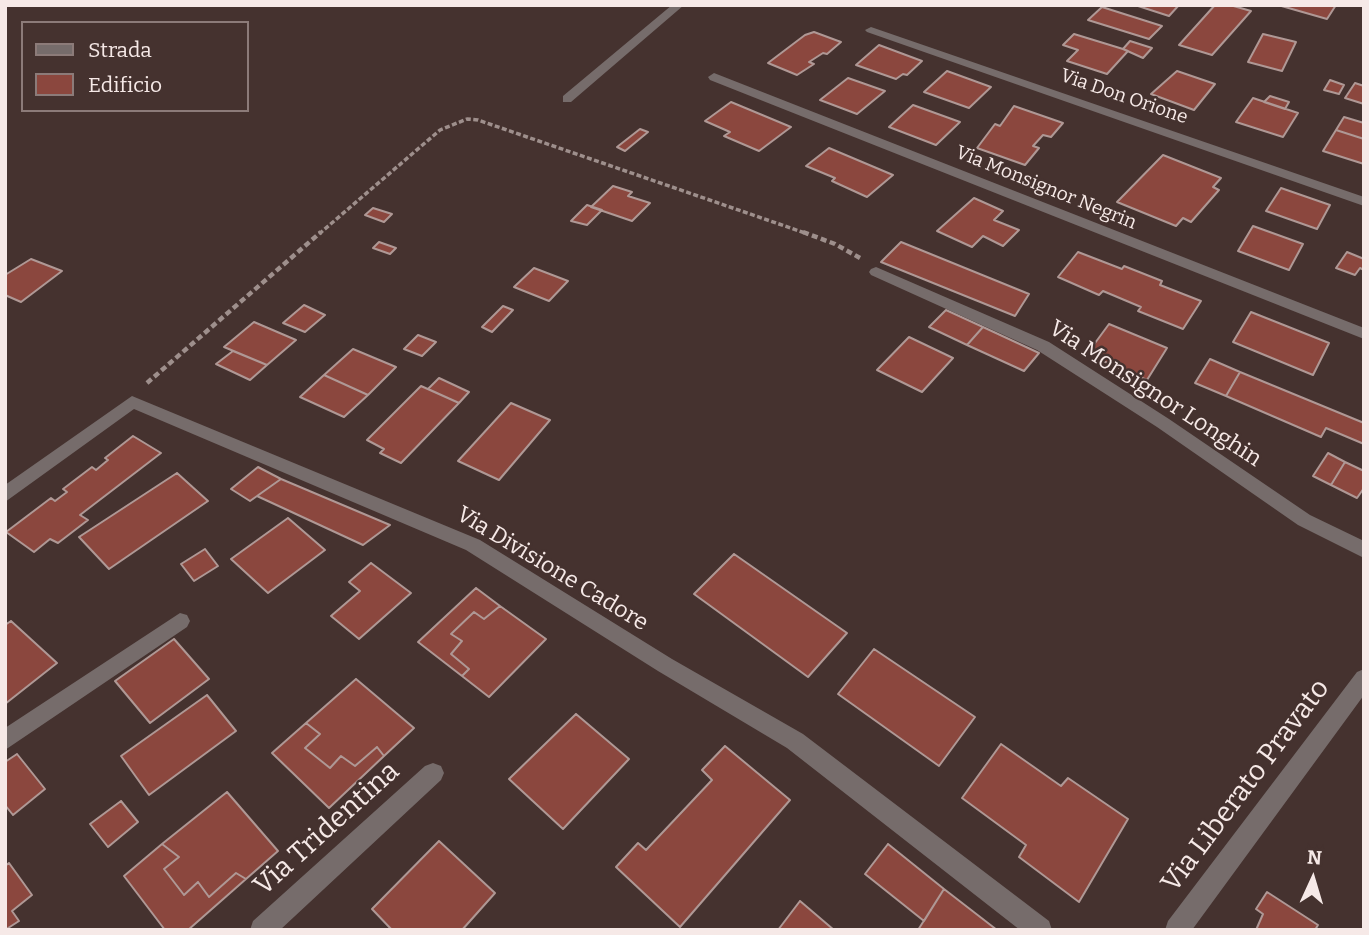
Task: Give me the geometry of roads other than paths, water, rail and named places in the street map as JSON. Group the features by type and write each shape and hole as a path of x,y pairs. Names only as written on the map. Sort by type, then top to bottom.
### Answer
{"street":[{"path":"567,99 679,5"},
{"name":"Via Don Orione","path":"871,30 1364,202"},
{"name":"Via Monsignor Negrin","path":"714,77 1364,334"},
{"name":"Via Monsignor Longhin","path":"876,272 1043,346 1163,423 1304,520 1364,550"},
{"name":"Via Divisione Cadore","path":"5,495 132,402 473,545 665,665 795,741 1040,930"},
{"path":"5,740 180,621"},
{"name":"Via Liberato Pravato","path":"1177,930 1364,678"},
{"name":"Via Tridentina","path":"262,930 433,773"}]}
